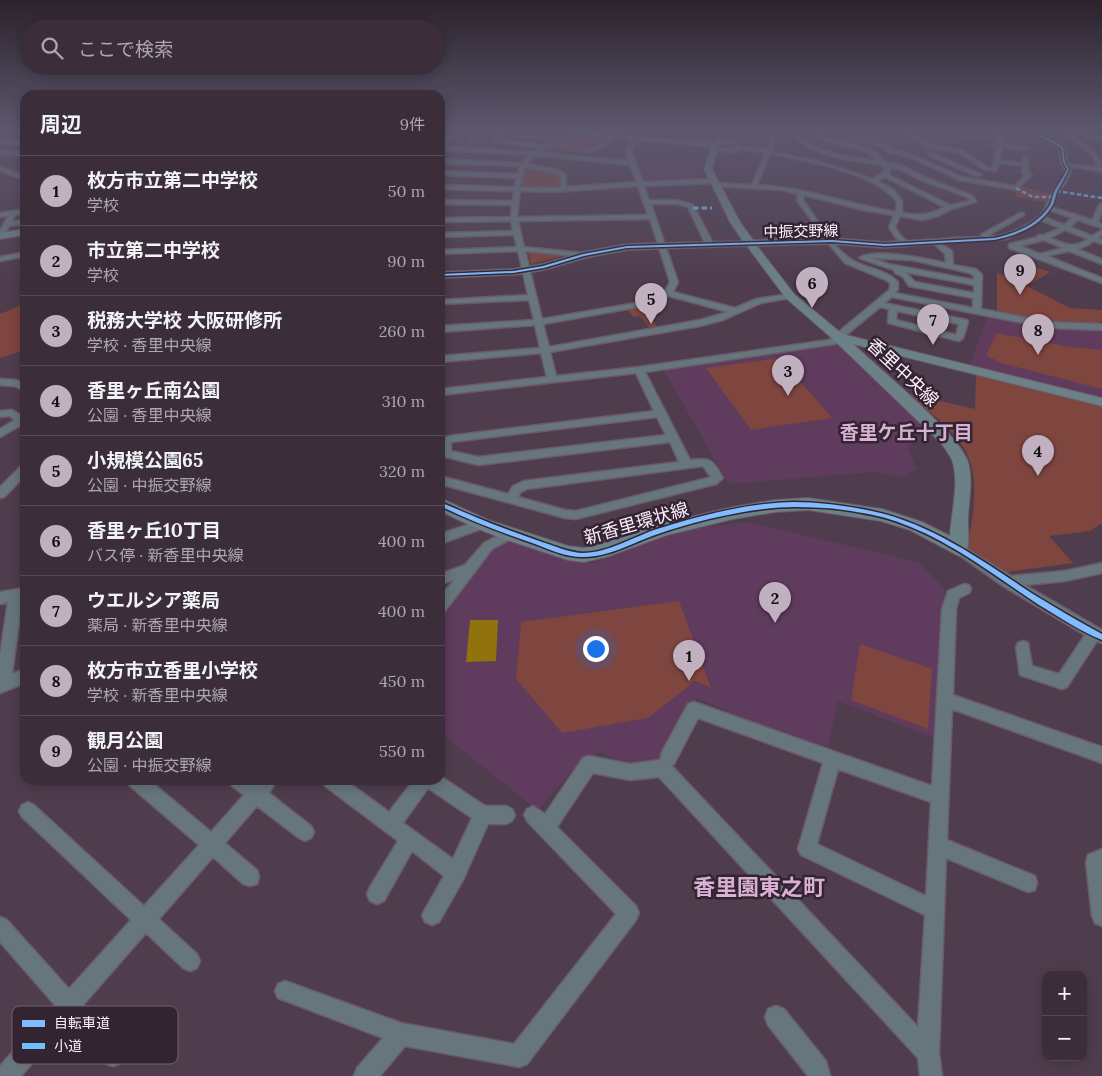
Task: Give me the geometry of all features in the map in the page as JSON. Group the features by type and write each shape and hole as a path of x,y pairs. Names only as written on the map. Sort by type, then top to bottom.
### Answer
{"street":[{"path":"519,179 514,219 552,380"},
{"path":"562,189 564,179"},
{"path":"445,329 539,322 650,303 668,293 674,282 638,179"},
{"path":"712,179 714,183"},
{"path":"754,186 757,179"},
{"path":"865,179 893,193 900,200 901,207 892,227 897,236 906,244"},
{"path":"869,181 874,179"},
{"path":"893,179 949,208"},
{"path":"445,187 562,189 640,184 714,183 783,188 841,203 897,214 929,217 949,208 974,201 969,196 926,179"},
{"path":"932,182 959,179"},
{"path":"962,179 1016,188 1026,179"},
{"path":"1005,179 1023,182"},
{"name":"中振交野線","path":"445,275 527,270 544,267 583,255 626,247 832,242 885,245 1007,237 1041,218 1049,208 1056,190 1065,179"},
{"name":"香里中央線","path":"714,183 735,222 790,296 838,337 947,440 960,461 963,486 958,517 959,550"},
{"path":"445,391 639,370 832,342 890,294 894,288 894,282 887,276 844,258 800,200 801,192"},
{"path":"445,202 516,203"},
{"path":"646,202 677,202 691,206 710,245"},
{"path":"1094,223 1100,215 1102,205"},
{"path":"1049,208 1102,226"},
{"path":"0,215 20,212"},
{"path":"0,237 12,214"},
{"path":"1022,214 984,235 1102,281"},
{"path":"445,220 652,217"},
{"path":"1012,246 1045,238 1066,228 1077,217"},
{"path":"1041,218 1102,242"},
{"path":"7,224 20,223"},
{"path":"1022,229 1102,262"},
{"path":"1040,256 1084,246 1102,232"},
{"path":"445,235 518,233"},
{"path":"0,237 20,234"},
{"path":"934,242 949,253 950,264"},
{"path":"445,252 522,250 583,255"},
{"path":"0,259 20,255"},
{"path":"977,311 978,296 978,283 977,273 969,269 912,258 868,256 863,258 898,268 978,283"},
{"path":"898,268 898,271 906,275 912,284 978,296"},
{"path":"1090,277 1102,273"},
{"path":"668,293 735,311"},
{"path":"890,294 1058,326 1102,327"},
{"path":"445,359 546,350 700,324 759,301 790,296"},
{"path":"445,302 533,297"},
{"path":"878,304 894,307 964,322 959,338 891,321 894,307"},
{"path":"838,337 1102,402"},
{"path":"639,370 686,464"},
{"path":"0,382 16,383 20,385"},
{"path":"0,414 12,413 20,417"},
{"path":"661,413 449,439 445,441 446,453 478,461 673,438"},
{"path":"0,434 20,421"},
{"path":"445,481 565,514 576,515 712,481 716,478 710,465 705,462 524,484 518,488 511,499"},
{"path":"0,494 20,474"},
{"name":"新香里環状線","path":"445,506 482,524 510,534 568,553 584,555 600,552 664,529 733,513 775,506 808,504 882,516 916,526 959,550"},
{"path":"445,538 482,524"},
{"path":"445,601 488,546 510,534"},
{"path":"959,550 1051,610 1098,635 1062,682 1025,670 1023,647"},
{"path":"1006,582 1065,576 1102,568"},
{"path":"445,577 470,569"},
{"path":"931,1076 928,1053 950,599 953,594 964,589"},
{"path":"0,598 20,594"},
{"path":"20,599 1,685 20,681"},
{"path":"945,700 1102,755"},
{"path":"668,758 694,709 940,796"},
{"path":"832,759 807,849 935,910"},
{"path":"285,991 401,1034 519,1056 629,913 539,822 589,764 630,772 662,768 928,1053"},
{"path":"142,785 250,877"},
{"path":"338,785 456,873"},
{"path":"391,824 420,785"},
{"path":"438,785 482,815 506,815"},
{"path":"0,927 69,1004 263,787 305,832"},
{"path":"28,811 190,961"},
{"path":"432,915 456,873 482,815"},
{"path":"377,894 409,839"},
{"path":"939,846 1028,883"},
{"path":"1102,858 1095,862 1102,916"},
{"path":"776,1017 818,1069 819,1076"},
{"path":"365,1076 401,1034"},
{"path":"6,1076 16,1064"}],"shaded area":[{"path":"523,179 560,179 560,187 522,188"},
{"path":"642,179 702,180 643,182"},
{"path":"1020,186 1052,194 1050,204 1014,196"},
{"path":"528,251 565,254 566,255 531,264"},
{"path":"1026,264 1050,272 1027,286 1070,308 1102,310 1102,321 1097,323 1099,326 1067,326 997,314 997,273 1004,275"},
{"path":"20,306 20,352 0,358 0,314"},
{"path":"649,306 654,311 649,313 659,330 652,331 640,316 633,317 628,310"},
{"path":"988,315 1020,321 1022,332 1022,322 1102,329 1102,400 969,367"},
{"path":"997,333 1070,347 1102,350 1102,389 1001,363 986,355"},
{"path":"839,343 927,424 908,448 917,469 901,477 874,472 729,484 663,369"},
{"path":"780,358 832,418 751,430 706,368"},
{"path":"976,374 1102,406 1102,523 1090,531 1049,536 1073,563 1007,572 967,550 974,507 974,478 971,464 957,438 909,394 975,409"},
{"path":"747,522 918,562 945,589 934,738 838,701 828,747 764,726 696,698 665,757 657,761 624,763 600,751 576,767 550,795 539,811 445,737 445,610 450,598 494,545 518,541 591,563 664,537 700,528"},
{"path":"679,601 711,688 695,681 648,718 562,733 516,679 521,622"},
{"path":"470,620 498,620 496,661 466,662"},
{"path":"860,644 932,669 928,729 851,700"}],"marked path":[{"path":"1016,188 1033,197 1054,197"},
{"path":"1056,191 1102,198"},
{"path":"693,208 712,208"}],"cycle path":[{"path":"445,275 513,272 544,267 583,255 627,247 832,241 885,245 1001,238 1024,229 1044,215 1049,209 1063,179"},
{"path":"445,506 513,534 560,550 582,555 624,545 681,524 717,515 776,505 810,505 864,511 905,522 941,539 965,552 1055,611 1102,637"}],"place":[{"name":"観月公園","path":"1020,295"},
{"name":"香里ヶ丘10丁目","path":"812,308"},
{"name":"小規模公園65","path":"651,324"},
{"name":"ウエルシア薬局","path":"933,345"},
{"name":"枚方市立香里小学校","path":"1038,355"},
{"name":"税務大学校 大阪研修所","path":"788,396"},
{"name":"香里ヶ丘南公園","path":"1038,476"},
{"name":"市立第二中学校","path":"775,623"},
{"name":"枚方市立第二中学校","path":"689,681"}],"district":[{"name":"香里ケ丘十丁目","path":"906,432"},
{"name":"香里園東之町","path":"759,887"}]}
